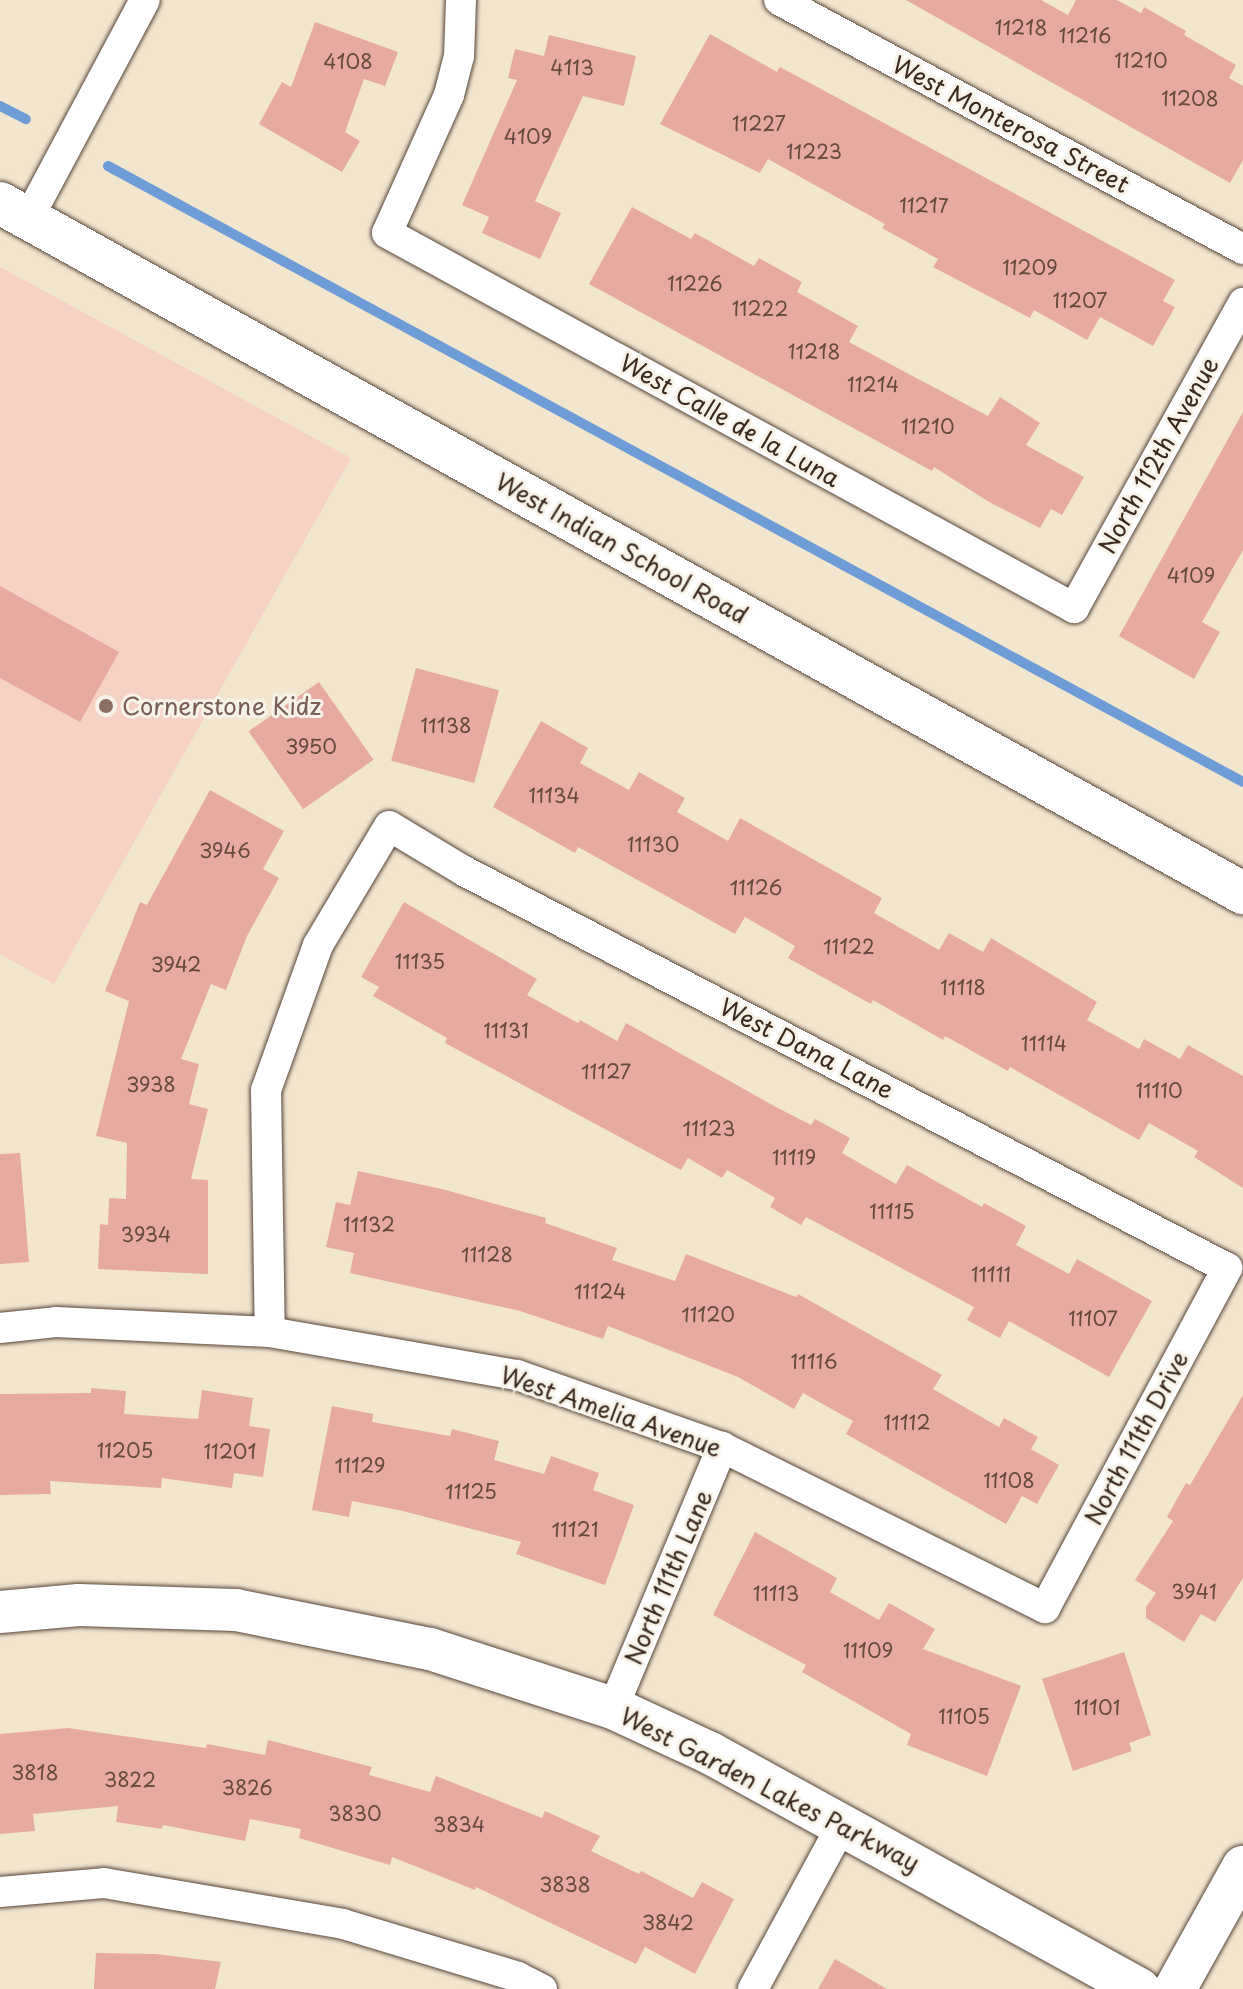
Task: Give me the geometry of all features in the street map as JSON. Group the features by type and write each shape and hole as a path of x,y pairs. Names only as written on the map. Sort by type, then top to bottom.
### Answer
{"main road":[{"name":"West Indian School Road","path":"14,211 1243,893"},
{"name":"West Garden Lakes Parkway","path":"0,1612 79,1605 236,1610 430,1649 613,1708 710,1753 1139,1989"},
{"path":"1175,1989 1243,1867"}],"street":[{"path":"14,211 145,0"},
{"name":"West Calle de la Luna","path":"461,0 459,56 449,95 387,233 1074,608"},
{"name":"West Monterosa Street","path":"779,0 1243,249"},
{"name":"North 112th Avenue","path":"1074,608 1243,303"},
{"name":"West Dana Lane","path":"270,1332 266,1090 318,945 389,826 464,871 1227,1268"},
{"name":"North 111th Drive","path":"1045,1608 1227,1268"},
{"name":"West Amelia Avenue","path":"0,1328 56,1322 270,1332 517,1375 722,1447 1045,1608"},
{"name":"North 111th Lane","path":"613,1708 722,1447"},
{"path":"753,1989 842,1825"},
{"path":"0,1892 104,1883 343,1924 518,1977 542,1989"}],"shaded area":[{"name":"Cornerstone Kidz","path":"0,267 351,458 54,984 0,954"}],"building":[{"path":"906,0 1041,0 1068,15 1076,0 1117,0 1141,13 1144,7 1236,65 1229,78 1243,86 1243,160 1230,183"},
{"path":"315,22 398,52 385,86 364,79 345,132 360,141 342,172 259,124 282,82 291,87"},
{"path":"710,34 777,72 780,67 1175,280 1163,301 1175,307 1153,346 1100,317 1087,340 1034,310 1030,318 933,267 938,259 882,228 885,224 768,159 760,173 660,124"},
{"path":"549,35 636,56 624,106 583,96 535,201 561,213 540,259 482,233 489,217 462,205 517,80 508,78 515,49 544,56"},
{"path":"632,207 691,239 695,233 754,266 759,258 802,282 797,292 858,326 849,342 988,416 1000,397 1040,423 1026,445 1084,477 1062,515 1051,509 1040,528 989,502 934,467 932,471 589,284"},
{"path":"1243,412 1243,550 1202,622 1220,632 1194,679 1119,636"},
{"path":"0,586 119,652 80,722 0,678"},
{"path":"416,668 499,690 474,783 391,761"},
{"path":"319,682 373,760 303,809 249,731"},
{"path":"541,721 588,748 580,763 629,790 639,772 685,798 677,812 728,841 740,818 882,898 874,913 939,950 949,933 983,952 991,938 1097,1002 1087,1020 1139,1049 1144,1039 1180,1059 1188,1045 1243,1076 1243,1188 1194,1157 1198,1151 1149,1123 1139,1140 1010,1067 1008,1071 945,1036 943,1040 873,1000 871,1004 788,958 795,946 745,917 735,934 578,847 575,853 493,807"},
{"path":"210,790 284,831 263,869 279,878 247,936 226,990 211,984 181,1059 199,1064 189,1104 208,1109 191,1179 208,1180 208,1274 98,1269 100,1224 108,1225 109,1198 126,1199 127,1143 96,1136 129,1001 105,991 140,902 147,905"},
{"path":"404,902 537,979 527,995 578,1023 580,1020 617,1041 626,1023 811,1125 815,1119 850,1138 842,1153 896,1184 907,1165 982,1207 984,1203 1026,1226 1016,1245 1069,1274 1077,1259 1152,1301 1109,1377 1009,1321 1000,1338 967,1320 974,1307 806,1217 801,1225 770,1207 775,1198 727,1170 722,1178 688,1158 681,1170 445,1043 447,1038 373,996 379,987 361,977"},
{"path":"20,1153 29,1262 0,1264 0,1154"},
{"path":"358,1171 442,1189 546,1218 545,1223 617,1248 612,1260 675,1281 686,1254 796,1297 798,1294 942,1375 933,1389 999,1427 1004,1418 1038,1437 1031,1449 1059,1465 1037,1504 1022,1496 1006,1524 846,1434 853,1421 803,1393 794,1409 738,1377 608,1326 603,1339 520,1311 350,1273 354,1253 326,1247 336,1202 350,1205"},
{"path":"91,1388 126,1391 124,1414 198,1419 202,1390 253,1398 249,1426 270,1429 263,1477 234,1473 232,1488 162,1478 161,1488 50,1481 51,1494 0,1495 0,1394 91,1393"},
{"path":"1243,1395 1243,1578 1215,1622 1201,1614 1184,1642 1146,1618 1146,1607 1156,1593 1135,1580 1173,1521 1167,1517 1186,1483 1190,1485"},
{"path":"332,1406 373,1414 372,1422 450,1436 452,1429 499,1441 494,1460 544,1474 551,1456 599,1473 593,1490 634,1505 605,1585 516,1554 521,1542 403,1511 352,1501 349,1517 312,1510"},
{"path":"755,1532 837,1578 830,1592 879,1620 889,1603 935,1629 923,1649 1021,1686 987,1776 907,1745 911,1734 802,1672 806,1665 713,1615"},
{"path":"1124,1652 1151,1735 1129,1743 1132,1751 1073,1771 1042,1679"},
{"path":"68,1728 206,1748 207,1744 265,1755 268,1740 372,1767 369,1775 430,1792 436,1776 542,1818 545,1811 600,1836 591,1851 639,1874 641,1871 693,1898 702,1882 734,1899 695,1974 645,1947 636,1964 476,1887 475,1890 392,1857 390,1865 299,1838 301,1829 250,1819 245,1841 163,1825 162,1829 116,1822 118,1806 33,1814 35,1831 0,1834 0,1734"},
{"path":"96,1953 156,1954 221,1962 215,1989 94,1989"},
{"path":"835,1959 887,1989 818,1989"}],"waterway":[{"path":"0,106 26,119"},
{"path":"108,166 1243,782"}],"place":[{"name":"Cornerstone Kidz","path":"106,706"}]}
